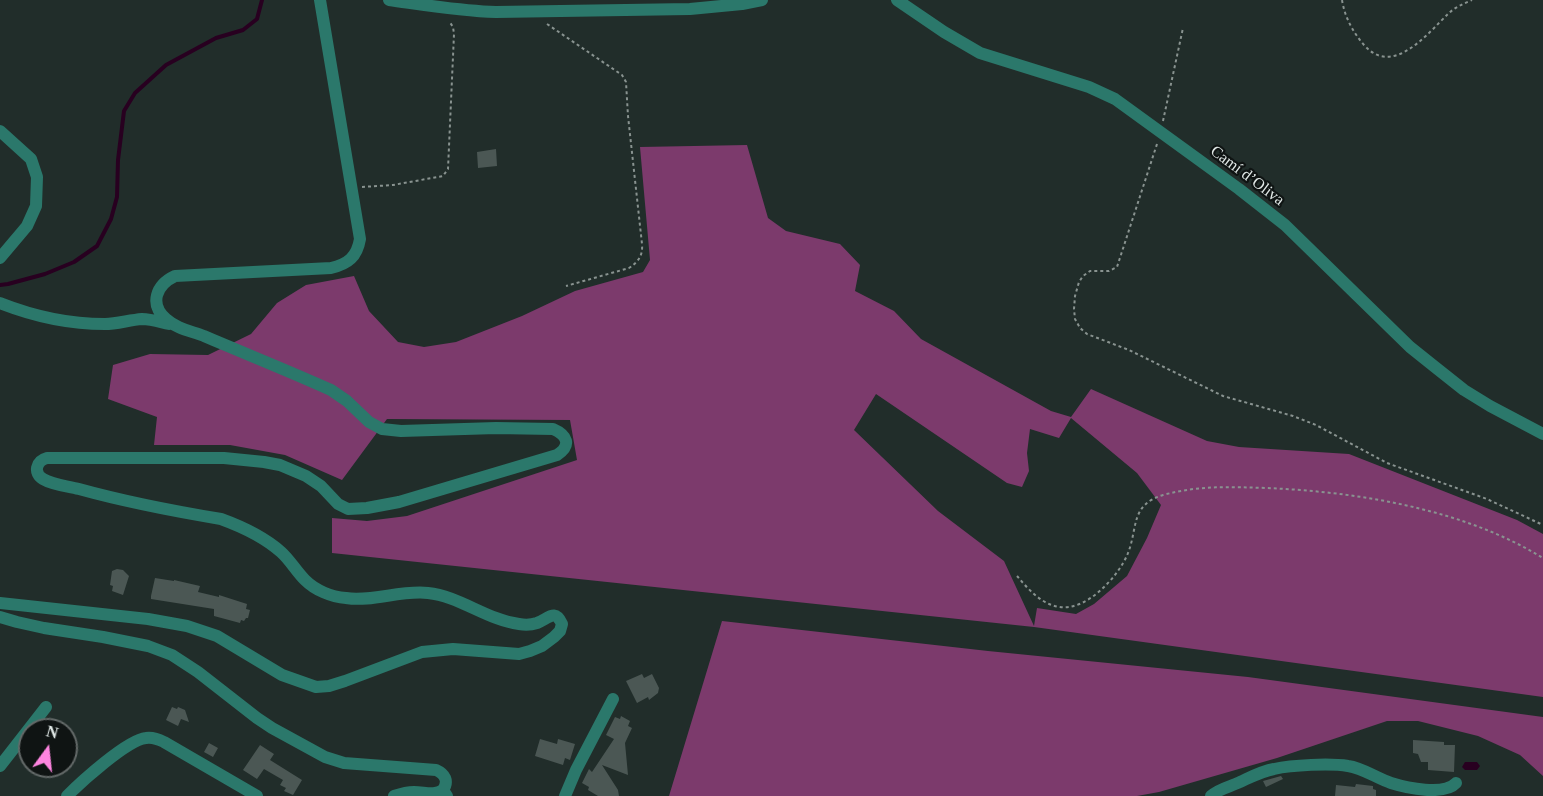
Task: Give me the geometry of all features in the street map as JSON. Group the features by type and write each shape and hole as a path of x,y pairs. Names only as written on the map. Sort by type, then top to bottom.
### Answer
{"street":[{"path":"173,325 156,307 156,299 162,286 175,276 331,268 343,266 350,261 359,247 360,239 352,188 320,0"},
{"path":"389,0 472,11 528,12 690,9 762,0"},
{"name":"Camí d’Oliva","path":"897,0 980,53 1089,87 1115,99 1285,225 1410,347 1464,390 1543,434"},
{"path":"0,131 31,159 38,177 36,206 27,226 0,258"},
{"path":"0,303 21,311 65,321 105,324 140,319 173,325 200,334 331,390 369,422 382,429 401,431 553,429 565,436 567,441 566,447 557,455 399,502 348,509 343,508 321,486 306,476 280,465 247,459 47,458 37,466 39,475 50,481 119,500 221,519 236,524 271,544 282,553 305,580 331,595 345,598 369,598 428,593 440,595 504,621 519,624 540,622 550,616 560,619 562,624 560,631 542,646 530,651 519,654 479,650 422,652 345,681 316,687 282,675 217,636 187,626 148,619 2,604"},
{"path":"0,616 26,624 103,637 160,650 184,662 272,728 334,761 355,765 436,770 442,772 445,777 445,793 434,795 416,792 394,796"},
{"path":"566,796 576,770 613,699"},
{"path":"0,766 46,707"},
{"path":"67,796 109,759 147,737 164,742 257,796"},
{"path":"1211,796 1249,777 1274,769 1336,765 1359,769 1389,782 1418,790 1438,792 1453,788 1456,783"},
{"path":"1239,783 1243,796"}],"path":[{"path":"1342,0 1350,26 1360,40 1377,56 1389,57 1404,53 1454,9 1472,0"},
{"path":"352,188 393,185 446,174 454,34 449,21 441,19"},
{"path":"547,24 622,75 626,82 643,251 637,262 629,268 566,286"},
{"path":"1183,28 1161,132 1117,267 1109,272 1090,271 1079,282 1074,309 1075,319 1080,328 1087,334 1129,350 1223,396 1316,425 1387,463 1487,499 1543,525"},
{"path":"1017,576 1033,594 1059,607 1068,607 1083,602 1100,592 1117,572 1128,553 1139,511 1149,501 1187,489 1216,486 1339,493 1392,503 1446,515 1495,532 1543,558"}],"shaded area":[{"path":"747,145 768,218 786,231 840,244 860,265 855,291 894,311 921,339 1051,411 1071,417 1091,389 1207,441 1239,447 1349,454 1517,520 1543,534 1543,697 1034,627 332,553 332,518 367,521 407,516 577,460 570,420 387,419 342,480 285,455 230,445 154,445 157,417 108,399 113,365 150,354 208,355 251,334 277,303 306,285 354,276 369,311 398,342 424,347 456,342 522,316 575,291 643,272 650,260 640,147","holes":["876,394 1007,483 1022,487 1029,471 1027,453 1030,429 1059,438 1071,418 1137,473 1161,505 1127,576 1094,604 1076,614 1037,608 1034,626 1004,561 938,511 854,430"]},
{"path":"722,621 1248,677 1543,717 1543,776 1520,755 1478,736 1418,721 1387,721 1277,758 1159,792 1137,796 669,796"},
{"path":"1465,762 1477,762 1480,766 1477,770 1465,770 1462,767"}],"building":[{"path":"496,149 497,166 478,168 477,152"},
{"path":"123,570 129,576 123,595 112,591 113,586 110,585 112,571"},
{"path":"155,578 200,586 198,592 219,597 219,595 247,604 246,609 250,610 248,618 241,620 240,623 214,616 214,609 151,599"},
{"path":"642,674 644,678 652,674 659,688 658,693 649,700 648,697 637,703 626,681"},
{"path":"172,707 185,710 189,722 181,719 178,726 166,720"},
{"path":"621,716 630,721 628,726 632,728 625,743 628,775 602,765 618,790 619,796 598,796 582,783 589,769 592,772 614,739 606,735 615,717 620,719"},
{"path":"540,739 557,744 558,739 575,744 570,760 565,758 563,765 535,756"},
{"path":"1413,740 1455,745 1454,772 1428,770 1428,762 1421,762 1418,754 1413,753"},
{"path":"209,743 218,748 213,757 204,752"},
{"path":"260,745 274,754 270,760 302,780 293,795 284,791 286,788 280,785 283,780 264,769 257,779 243,770"},
{"path":"1281,776 1283,779 1266,787 1263,781"},
{"path":"1356,784 1373,786 1376,796 1335,796 1336,785 1355,787"}],"waterway":[{"path":"0,285 45,274 74,262 97,246 111,219 117,197 118,160 124,111 135,93 166,65 216,38 243,30 257,19 262,0"}]}
